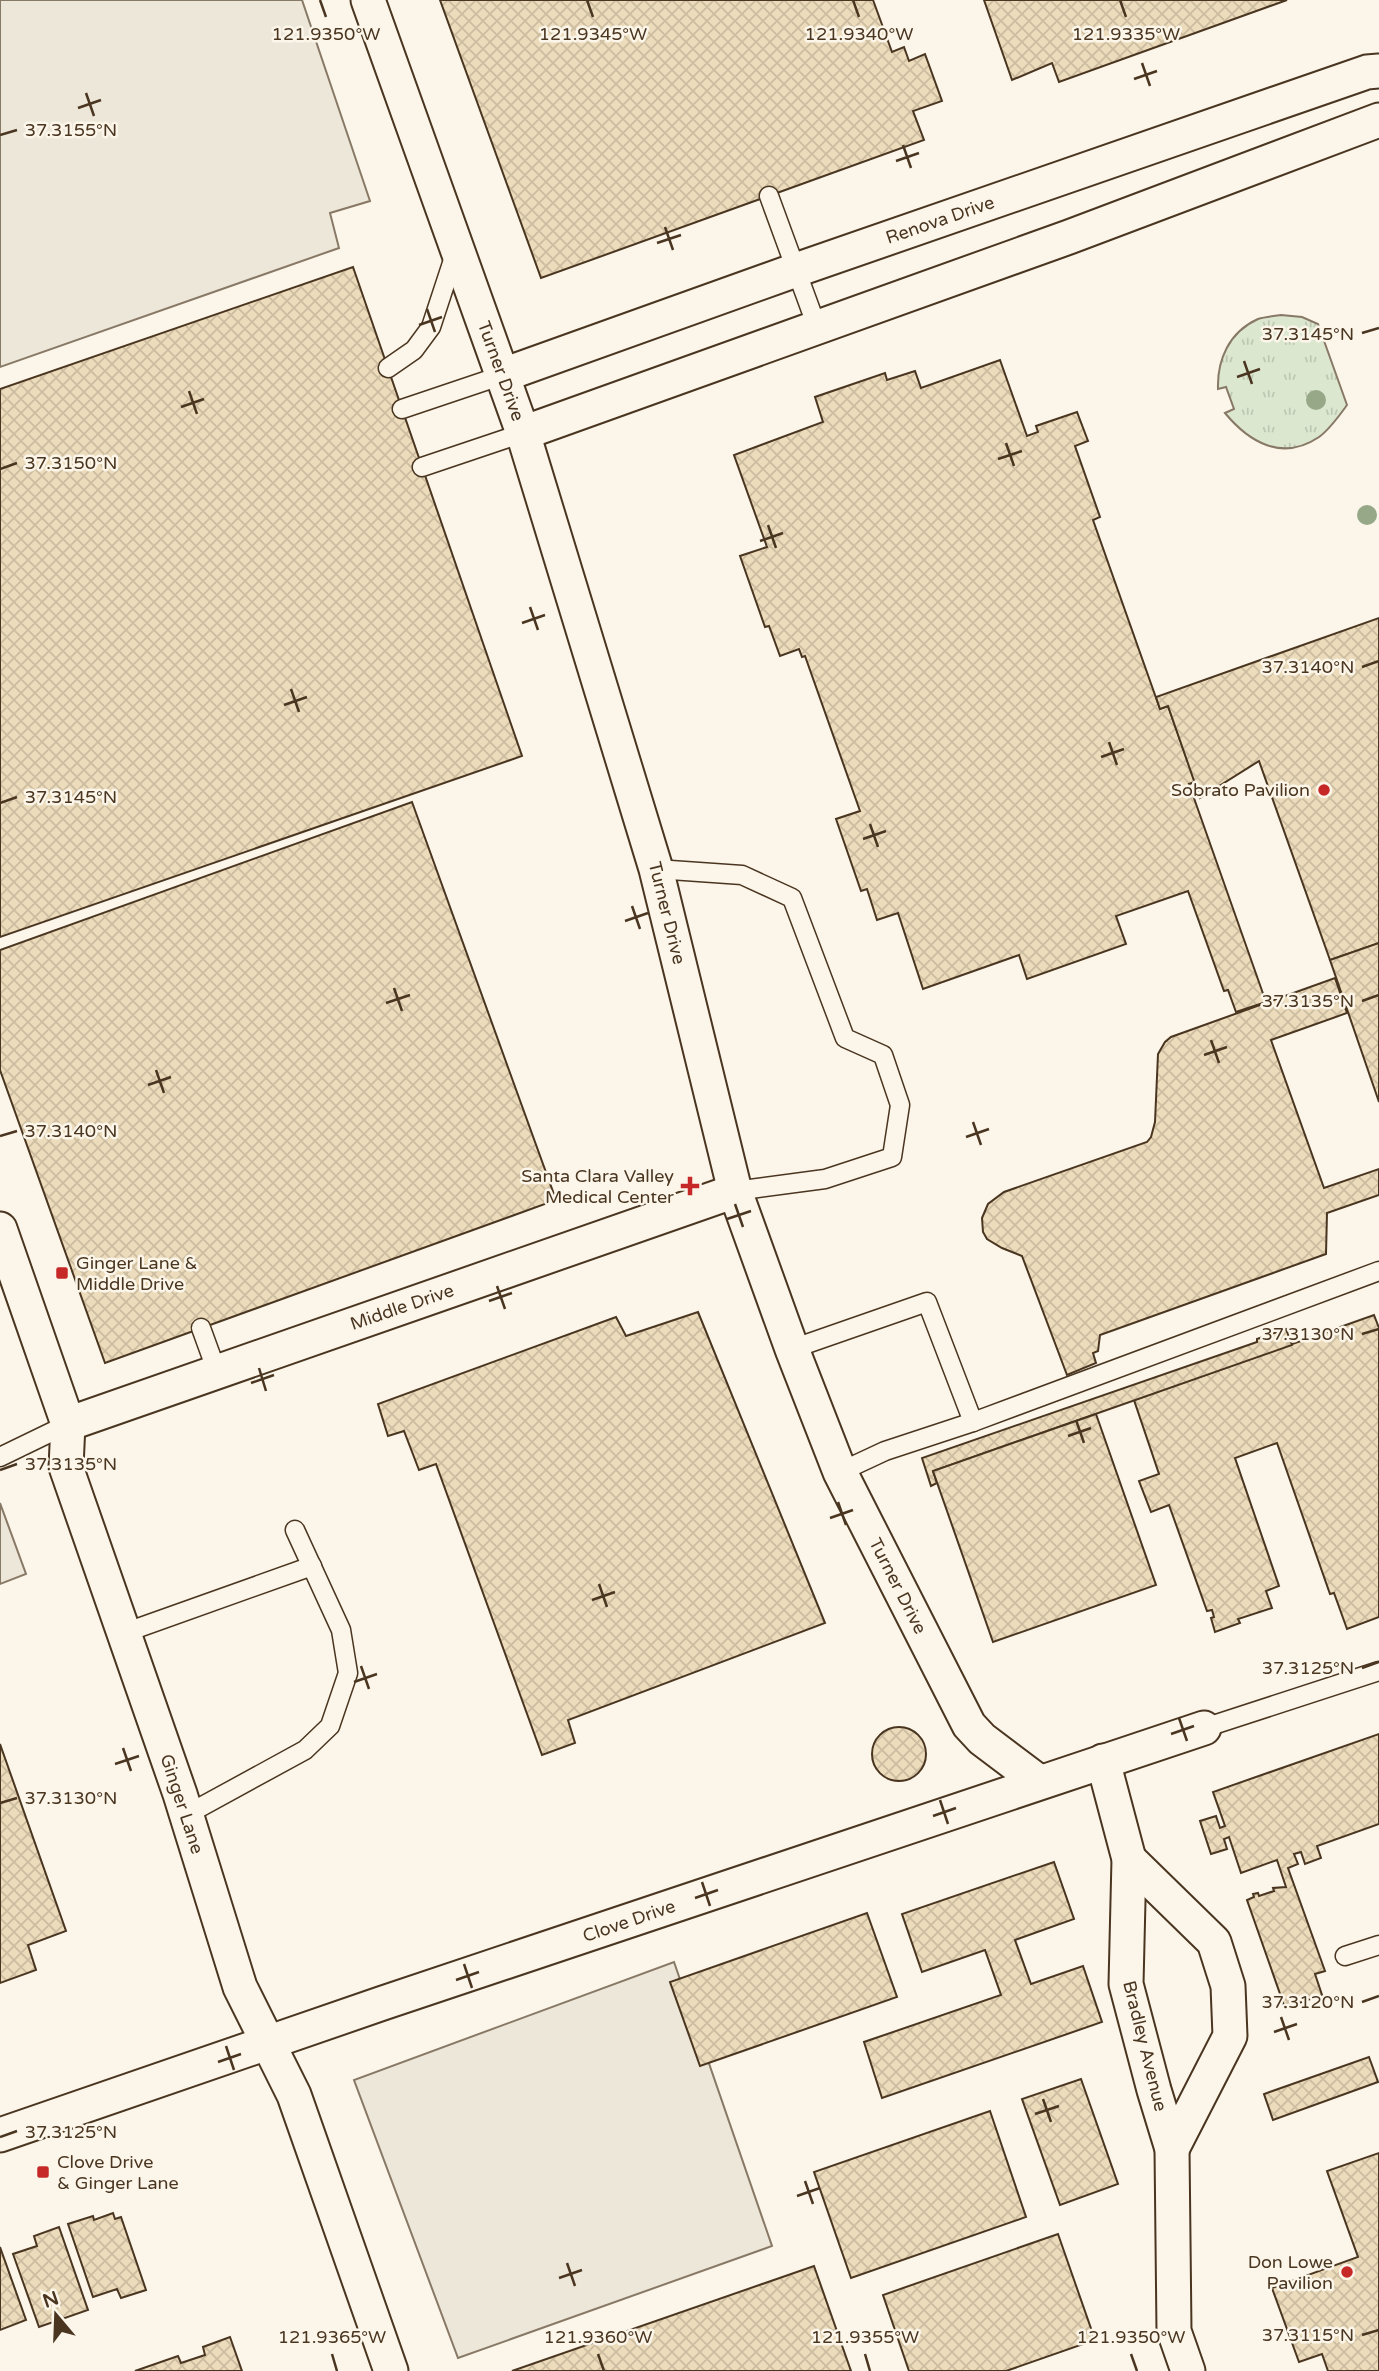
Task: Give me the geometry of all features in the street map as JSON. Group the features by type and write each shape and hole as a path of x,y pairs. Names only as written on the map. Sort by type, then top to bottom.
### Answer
{"street":[{"name":"Turner Drive","path":"368,0 523,433 656,869 735,1191 792,1349 840,1472 969,1725 982,1739 1039,1782"},
{"name":"Renova Drive","path":"503,375 796,270 1367,72 1379,71"},
{"path":"523,433 1069,237 1379,120"},
{"name":"Middle Drive","path":"68,1424 735,1191"},
{"name":"Ginger Lane","path":"0,1229 68,1424 66,1467 186,1815 240,1987 294,2095 391,2371"},
{"name":"Clove Drive","path":"0,2135 268,2042 1204,1728"},
{"name":"Bradley Avenue","path":"1103,1761 1129,1859 1126,1984 1172,2148 1174,2331 1188,2371"},
{"name":"Bradley Avenue","path":"1129,1859 1214,1942 1228,1986 1230,2036 1172,2148"}],"lane":[{"path":"769,196 817,327"},
{"path":"388,368 414,350 431,327 457,247"},
{"path":"402,409 503,375"},
{"path":"422,467 523,433"},
{"path":"656,869 742,875 792,898 845,1038 883,1055 900,1105 892,1157 825,1179 735,1191"},
{"path":"840,1472 885,1451 973,1422 1379,1270"},
{"path":"792,1349 927,1302 973,1422"},
{"path":"201,1328 217,1372"},
{"path":"0,1457 68,1424"},
{"path":"186,1815 305,1750 330,1726 348,1673 341,1630 295,1530"},
{"path":"124,1633 312,1566"},
{"name":"Clove Drive","path":"1204,1728 1379,1671"},
{"path":"1345,1956 1379,1945"}],"green space":[{"path":"1281,315 1302,317 1318,324 1347,405 1319,437 1292,448 1267,445 1245,432 1225,413 1234,409 1226,387 1218,389 1220,368 1232,339 1258,319"}],"shaded area":[{"path":"0,0 302,0 370,201 330,213 339,248 0,367"},
{"path":"0,1503 26,1574 0,1584"},
{"path":"674,1962 772,2246 458,2358 354,2080"}],"building":[{"path":"440,0 873,0 892,52 904,47 909,61 925,54 942,101 913,111 924,140 541,278"},
{"path":"984,0 1287,0 1059,82 1052,63 1012,80"},
{"path":"353,267 522,756 0,937 0,389"},
{"path":"1000,360 1027,436 1038,432 1036,426 1077,412 1088,441 1075,446 1100,517 1093,520 1160,709 1168,706 1195,782 1189,784 1266,1002 1236,1012 1228,990 1224,991 1188,891 1116,916 1126,944 1027,979 1019,955 923,989 898,913 877,920 867,889 861,891 836,819 860,811 805,656 802,657 799,649 780,656 769,626 765,627 740,556 767,547 734,455 823,422 815,397 885,373 887,380 915,371 921,388"},
{"name":"Sobrato Pavilion","path":"1379,618 1379,943 1330,960 1259,761 1200,798 1168,706 1160,709 1156,697"},
{"path":"412,802 556,1200 105,1363 0,1070 0,950"},
{"path":"1379,943 1379,1102 1330,960"},
{"path":"1335,978 1347,1013 1271,1040 1324,1188 1379,1169 1379,1195 1327,1213 1326,1254 1100,1335 1098,1351 1093,1353 1096,1363 1067,1375 1022,1256 987,1239 983,1232 982,1218 988,1204 1004,1192 1147,1142 1155,1122 1158,1054 1171,1037"},
{"path":"698,1312 825,1623 568,1720 575,1743 542,1755 436,1464 419,1470 404,1431 388,1436 378,1404 616,1317 626,1336"},
{"path":"1374,1315 1379,1328 1379,1617 1347,1629 1334,1593 1330,1594 1277,1443 1235,1458 1279,1586 1266,1591 1272,1608 1238,1619 1240,1623 1215,1632 1212,1610 1207,1611 1169,1505 1151,1512 1139,1481 1159,1474 1134,1400"},
{"path":"1286,1329 1292,1345 933,1471 937,1483 931,1486 922,1458 1257,1342 1257,1339"},
{"path":"1096,1414 1156,1585 993,1642 933,1471"},
{"path":"899,1727 918,1735 926,1754 918,1773 899,1781 880,1773 872,1754 880,1735"},
{"path":"1379,1734 1379,1824 1317,1846 1321,1858 1305,1864 1301,1852 1294,1854 1298,1864 1288,1868 1325,1971 1315,1974 1322,1995 1285,2008 1247,1900 1254,1897 1253,1894 1258,1893 1259,1896 1274,1891 1273,1888 1286,1887 1277,1860 1241,1873 1229,1837 1224,1839 1227,1849 1211,1854 1200,1821 1216,1816 1220,1828 1225,1826 1213,1792"},
{"path":"0,1744 66,1931 28,1945 36,1970 0,1983"},
{"path":"1054,1862 1074,1919 1015,1940 1031,1984 1083,1966 1102,2022 882,2098 864,2042 1001,1995 985,1950 922,1972 902,1914"},
{"path":"867,1913 897,1997 700,2066 670,1982"},
{"path":"1369,2057 1378,2082 1273,2120 1264,2094"},
{"path":"1081,2079 1118,2184 1060,2205 1022,2099"},
{"path":"990,2111 1026,2217 851,2278 814,2172"},
{"name":"Don Lowe Pavilion","path":"1379,2153 1379,2371 1328,2371 1322,2354 1299,2362 1272,2288 1358,2257 1327,2171"},
{"path":"113,2213 115,2219 121,2217 146,2290 121,2298 117,2289 93,2297 68,2224 93,2216 94,2220"},
{"path":"59,2227 88,2310 39,2327 13,2254 37,2246 34,2236"},
{"path":"1058,2234 1095,2340 1006,2371 909,2371 883,2295"},
{"path":"0,2247 26,2320 0,2330"},
{"path":"814,2266 851,2371 512,2371"},
{"path":"230,2337 242,2371 135,2371 178,2356 181,2363 205,2355 203,2347"}],"place":[{"name":"Sobrato Pavilion","path":"1324,790"},
{"name":"Santa Clara Valley Medical Center","path":"690,1186"},
{"name":"Ginger Lane & Middle Drive","path":"62,1273"},
{"name":"Clove Drive & Ginger Lane","path":"43,2172"},
{"name":"Don Lowe Pavilion","path":"1347,2272"}]}
